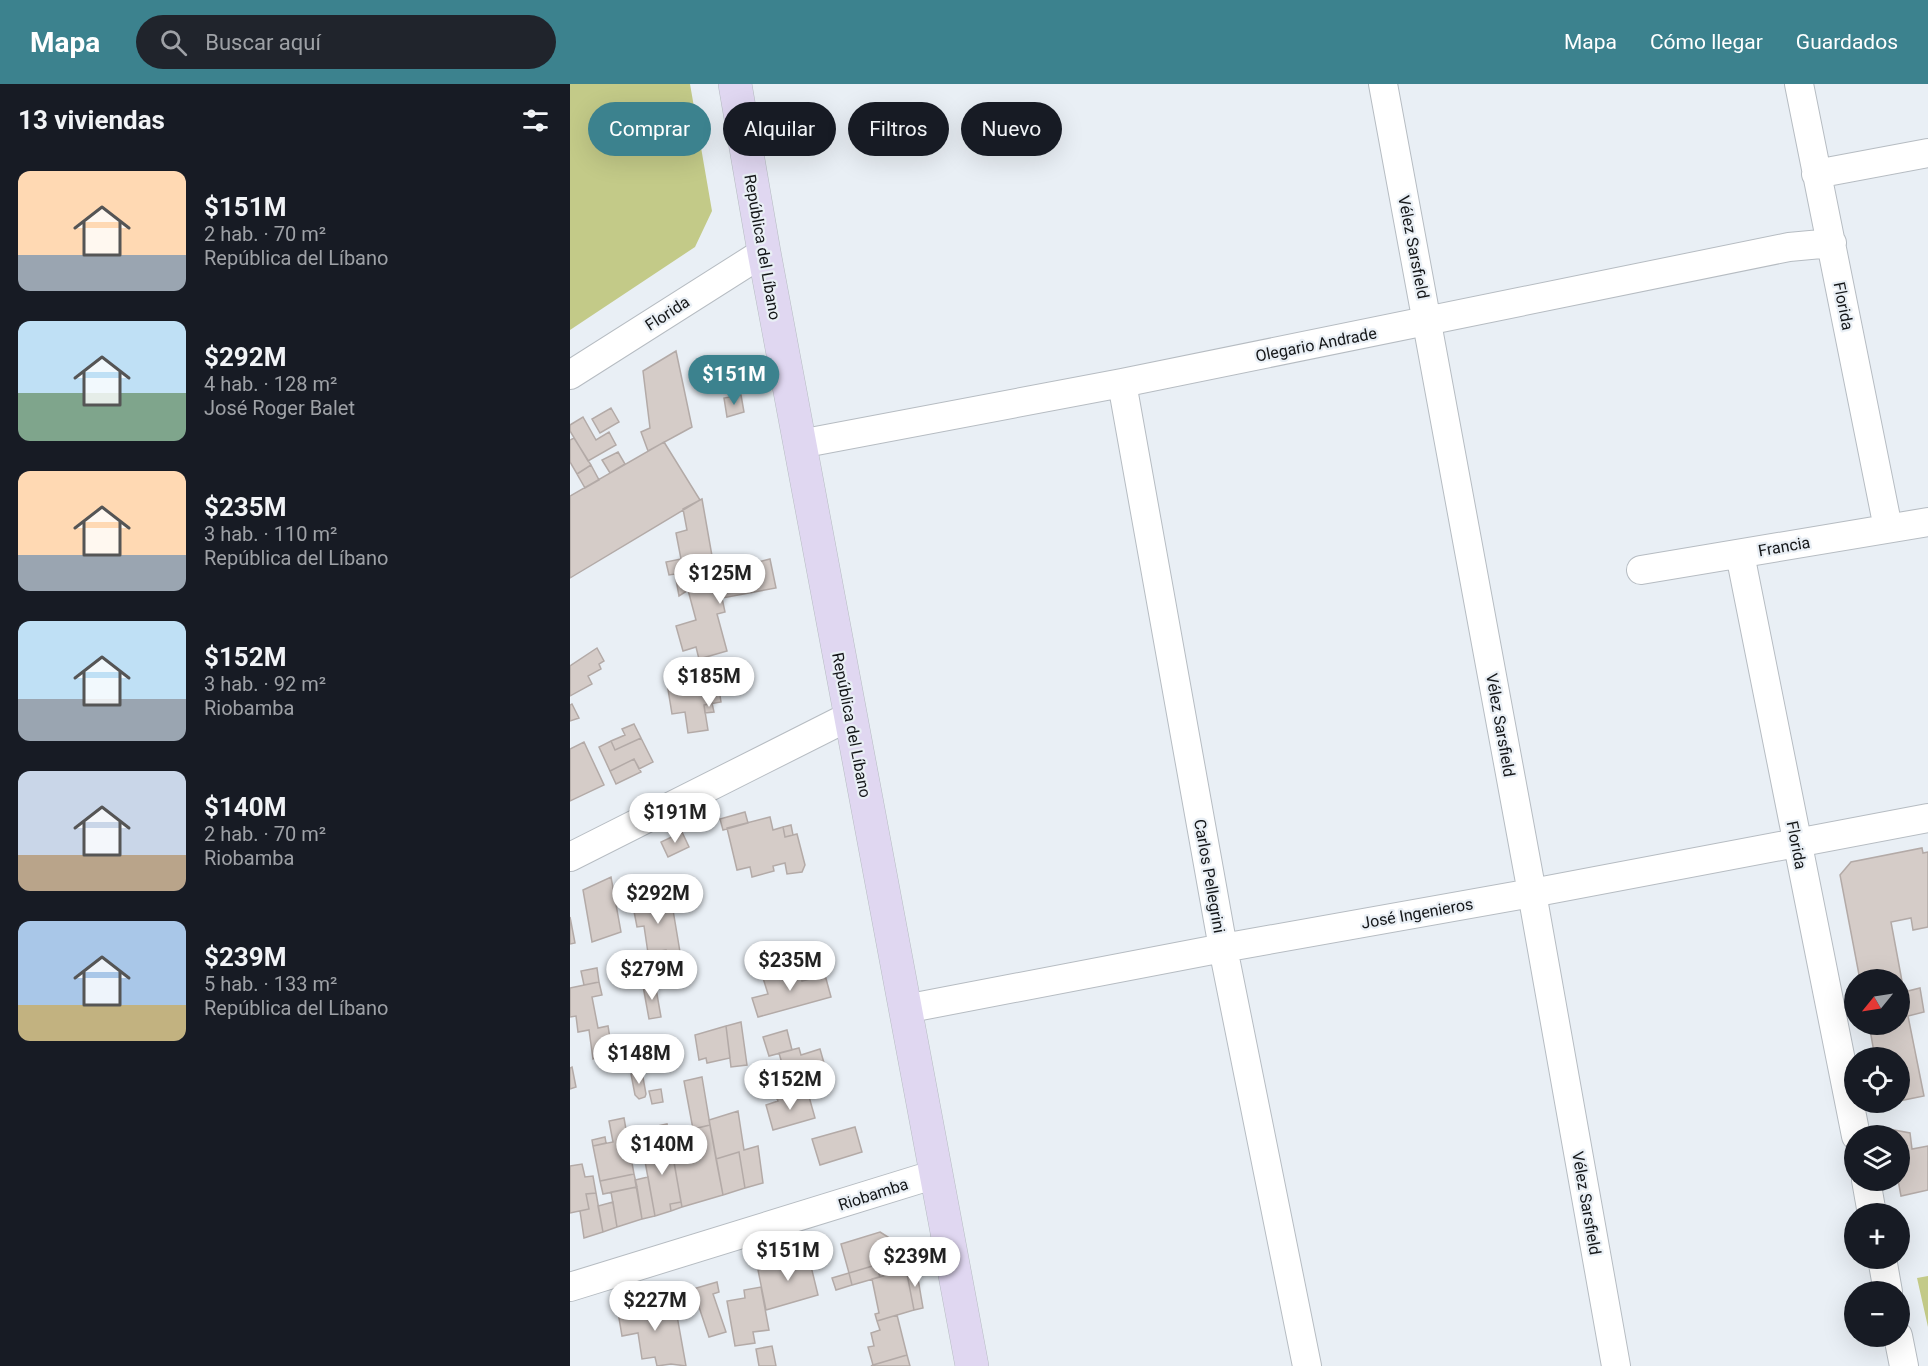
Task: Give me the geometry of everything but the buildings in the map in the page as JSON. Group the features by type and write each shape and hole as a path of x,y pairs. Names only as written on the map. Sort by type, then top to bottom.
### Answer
{"main road":[{"name":"República del Líbano","path":"735,84 764,252 972,1366"}],"street":[{"name":"Vélez Sarsfield","path":"1383,84 1532,893 1616,1366"},
{"name":"Florida","path":"1800,84 1816,174 1832,243 1888,528"},
{"path":"1816,174 1928,153"},
{"name":"Olegario Andrade","path":"800,444 1122,383 1789,247 1832,243"},
{"name":"Florida","path":"570,375 764,252"},
{"name":"Carlos Pellegrini","path":"1122,383 1223,948 1307,1366"},
{"name":"Francia","path":"1641,570 1928,522"},
{"name":"Florida","path":"1740,554 1854,1125"},
{"path":"570,857 850,716"},
{"name":"José Ingenieros","path":"905,1009 1928,818"},
{"name":"Riobamba","path":"570,1287 936,1174"},
{"path":"1900,1347 1904,1366"}],"green space":[{"path":"570,84 690,84 693,102 588,102 588,156 702,156 712,211 695,247 570,330"},
{"path":"1928,1276 1928,1327 1917,1278"}]}
